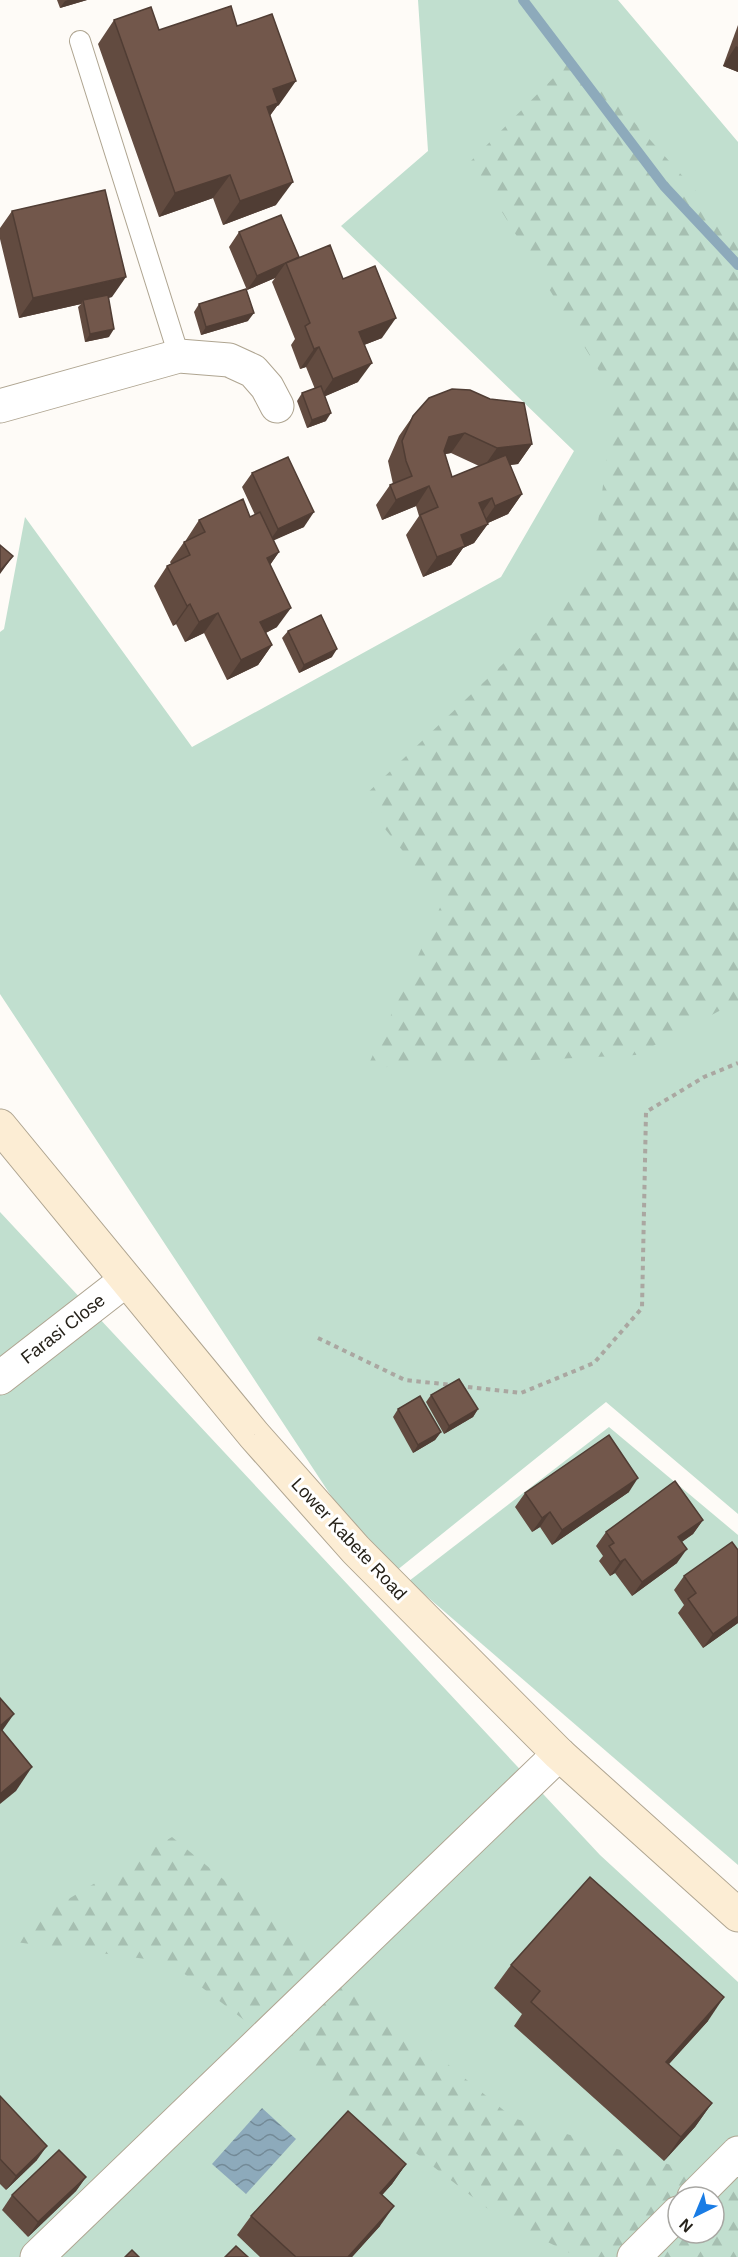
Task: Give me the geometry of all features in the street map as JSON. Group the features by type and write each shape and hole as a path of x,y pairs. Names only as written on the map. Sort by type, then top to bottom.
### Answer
{"main road":[{"name":"Lower Kabete Road","path":"0,1126 254,1436 356,1550 559,1754 738,1915"}],"street":[{"path":"0,406 179,357 229,360 253,371 267,387 277,406"},
{"name":"Farasi Close","path":"0,1378 126,1280"},
{"path":"38,2257 559,1754"},
{"path":"706,2185 738,2153"},
{"path":"634,2257 666,2225"}],"lane":[{"path":"80,41 179,357"}],"path":[{"path":"318,1338 405,1380 522,1393 594,1363 642,1308 642,1213 646,1112 704,1077 738,1063"}],"green space":[{"path":"418,0 618,0 738,142 738,1514 606,1402 386,1579 0,994 0,632 4,629 25,517 192,747 501,577 574,451 341,226 428,151"},
{"path":"575,56 738,238 738,1001 636,1055 367,1068 443,901 361,799 590,581 615,397 471,161"},
{"path":"0,1212 600,1855 738,1982 738,2257 0,2257"},
{"path":"609,1427 738,1535 738,1865 409,1581"},
{"path":"172,1837 513,2118 738,2185 738,2257 578,2257 501,2219 169,1962 0,1940"}],"water":[{"path":"262,2108 296,2139 246,2194 212,2164"}],"building":[{"path":"231,6 237,26 272,14 296,81 273,89 278,103 267,107 293,182 240,201 230,175 175,193 114,20 151,7 159,30"},
{"path":"105,190 126,277 33,298 12,211"},
{"path":"281,215 299,257 257,276 239,232"},
{"path":"330,245 343,279 375,266 396,318 359,332 372,363 333,379 319,347 314,349 305,326 310,323 286,263"},
{"path":"246,289 254,313 206,327 199,304"},
{"path":"108,295 114,329 90,334 83,300"},
{"path":"321,386 331,413 312,420 302,393"},
{"path":"452,389 470,390 490,399 524,403 532,444 497,448 465,433 449,437 444,451 452,477 506,455 522,494 495,506 492,498 479,503 488,524 461,535 465,546 437,557 420,515 438,507 429,486 396,500 390,485 412,476 402,441 413,416 429,398"},
{"path":"288,457 314,512 278,529 252,473"},
{"path":"243,499 250,517 260,512 279,552 267,558 291,608 260,622 272,645 241,660 218,613 199,622 190,604 187,606 167,566 190,555 184,542 205,532 199,520"},
{"path":"0,545 13,556 0,571"},
{"path":"321,615 337,649 304,665 288,631"},
{"path":"459,1379 478,1409 449,1426 431,1395"},
{"path":"420,1396 441,1432 418,1445 398,1409"},
{"path":"609,1435 638,1478 562,1530 550,1512 542,1518 525,1493"},
{"path":"675,1481 703,1520 678,1537 687,1549 642,1582 625,1559 620,1562 609,1546 614,1543 606,1532"},
{"path":"732,1542 738,1550 738,1616 713,1634 688,1599 696,1593 684,1576"},
{"path":"0,1698 14,1714 0,1726"},
{"path":"0,1728 32,1767 0,1794"},
{"path":"590,1877 724,1997 666,2062 712,2103 681,2137 531,2002 540,1991 511,1965"},
{"path":"0,2096 47,2146 16,2176 0,2159"},
{"path":"348,2111 406,2164 380,2193 394,2206 348,2257 296,2257 251,2216"},
{"path":"59,2150 86,2177 38,2222 12,2195"},
{"path":"236,2246 248,2257 225,2257"},
{"path":"132,2250 139,2257 125,2257"}],"waterway":[{"path":"523,0 664,186 738,265"}]}
